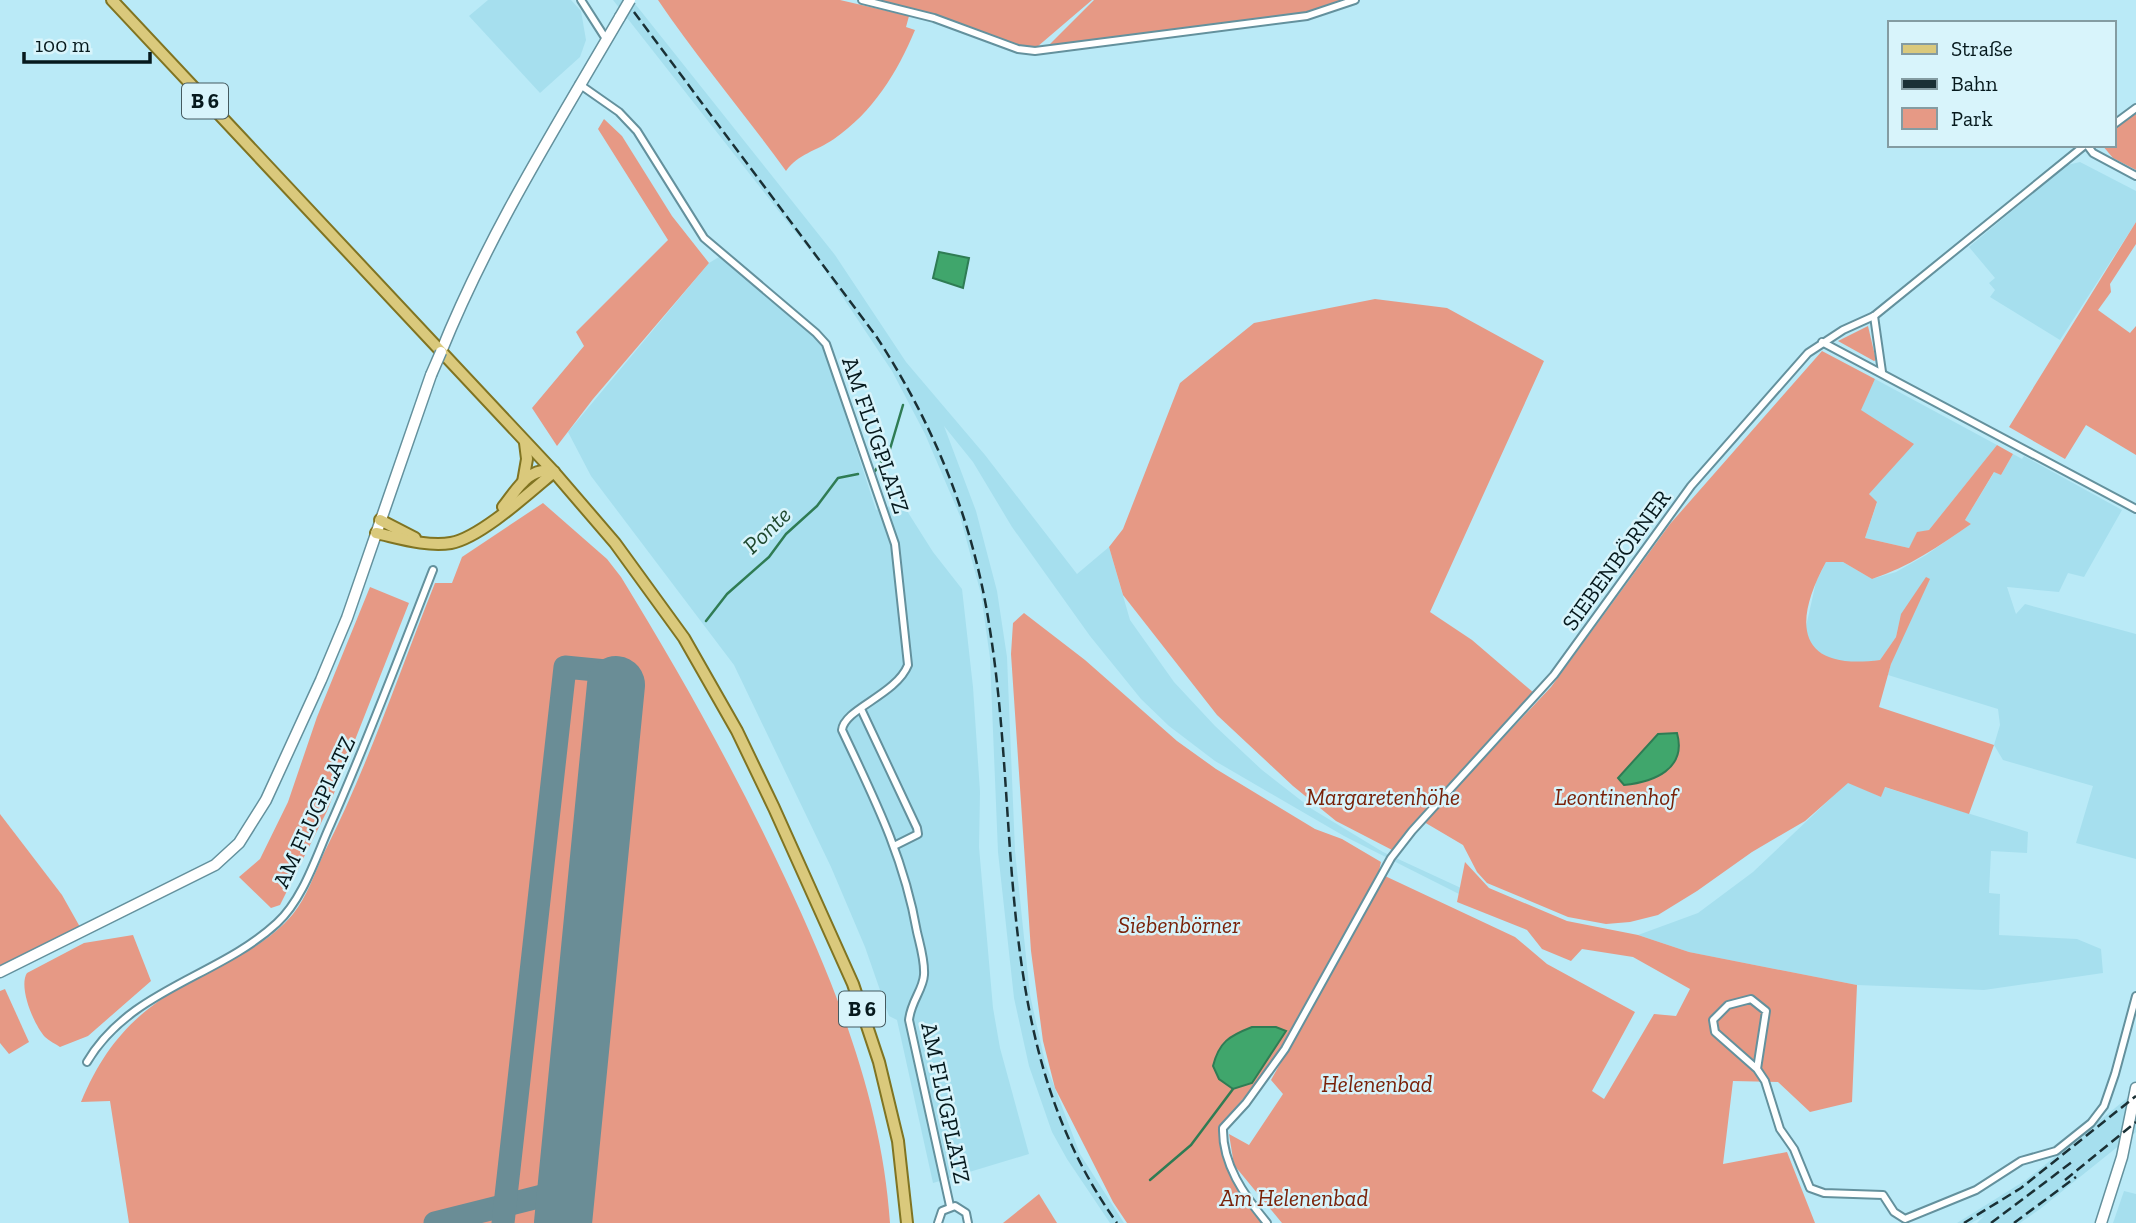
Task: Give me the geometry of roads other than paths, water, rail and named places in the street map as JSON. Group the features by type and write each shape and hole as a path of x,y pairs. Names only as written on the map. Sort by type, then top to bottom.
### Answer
{"main road":[{"name":"B 6","path":"112,0 554,472 615,543 684,638 737,731 853,984 879,1062 898,1141 907,1223"},
{"path":"522,483 527,459 525,443"},
{"path":"491,520 522,483 537,471 554,472"},
{"path":"376,533 420,541 452,543 491,520 554,472"},
{"path":"380,520 420,541"}],"street":[{"path":"581,0 607,39"},
{"path":"0,972 215,865 239,842 266,800 347,618 431,375 451,326 513,198 629,0"},
{"path":"862,0 934,19 1011,47 1035,51 1307,16 1355,0"},
{"name":"AM FLUGPLATZ","path":"579,84 619,112 637,131 704,238 816,333 834,362 895,544 908,665 903,678 843,722 842,730 896,845 914,911 924,972 923,984 911,1004 909,1020 950,1206"},
{"path":"2115,124 2136,108"},
{"name":"SIEBENBÖRNER","path":"1267,1223 1248,1200 1230,1167 1222,1148 1223,1128 1246,1103 1285,1049 1391,859 1412,831 1555,676 1691,485 1808,353 1822,342 1874,316 2084,147"},
{"path":"2088,147 2093,153 2136,176"},
{"path":"1874,316 1882,372"},
{"path":"1822,342 2136,509"},
{"name":"AM FLUGPLATZ","path":"87,1062 101,1043 139,1007 247,945 277,923 286,911 306,879 355,771 433,570"},
{"path":"861,709 917,828 918,834 896,845"},
{"path":"1757,1069 1766,1011 1751,999 1735,1001 1716,1014 1713,1026 1720,1038 1757,1069 1765,1081 1780,1129 1800,1160 1810,1188 1824,1193 1883,1195 1894,1212 1905,1219 1976,1190 2021,1161 2056,1151 2091,1123 2104,1106 2136,996"},
{"path":"2101,1223 2122,1157 2136,1088"},
{"name":"AM FLUGPLATZ","path":"938,1223 942,1211 950,1206 963,1209 968,1223"}],"waterway":[{"name":"Ponte","path":"875,471 890,449 903,405"},
{"name":"Ponte","path":"706,621 727,594 769,557 786,534 817,506 838,478 858,474"},
{"name":"Siebenbörner","path":"1150,1180 1191,1145 1233,1089"}],"railway":[{"path":"625,0 876,336 916,405 949,477 974,552 990,630 1018,936 1029,1011 1048,1084 1076,1155 1117,1223"},
{"path":"1964,1223 2021,1188 2136,1096"},
{"path":"2065,1180 2136,1122"},
{"path":"1991,1223 2072,1162"},
{"path":"2014,1223 2076,1177"}],"park label":[{"name":"Margaretenhöhe","path":"1383,797"},
{"name":"Leontinenhof","path":"1616,797"},
{"name":"Helenenbad","path":"1377,1084"},
{"name":"Am Helenenbad","path":"1294,1198"}]}
